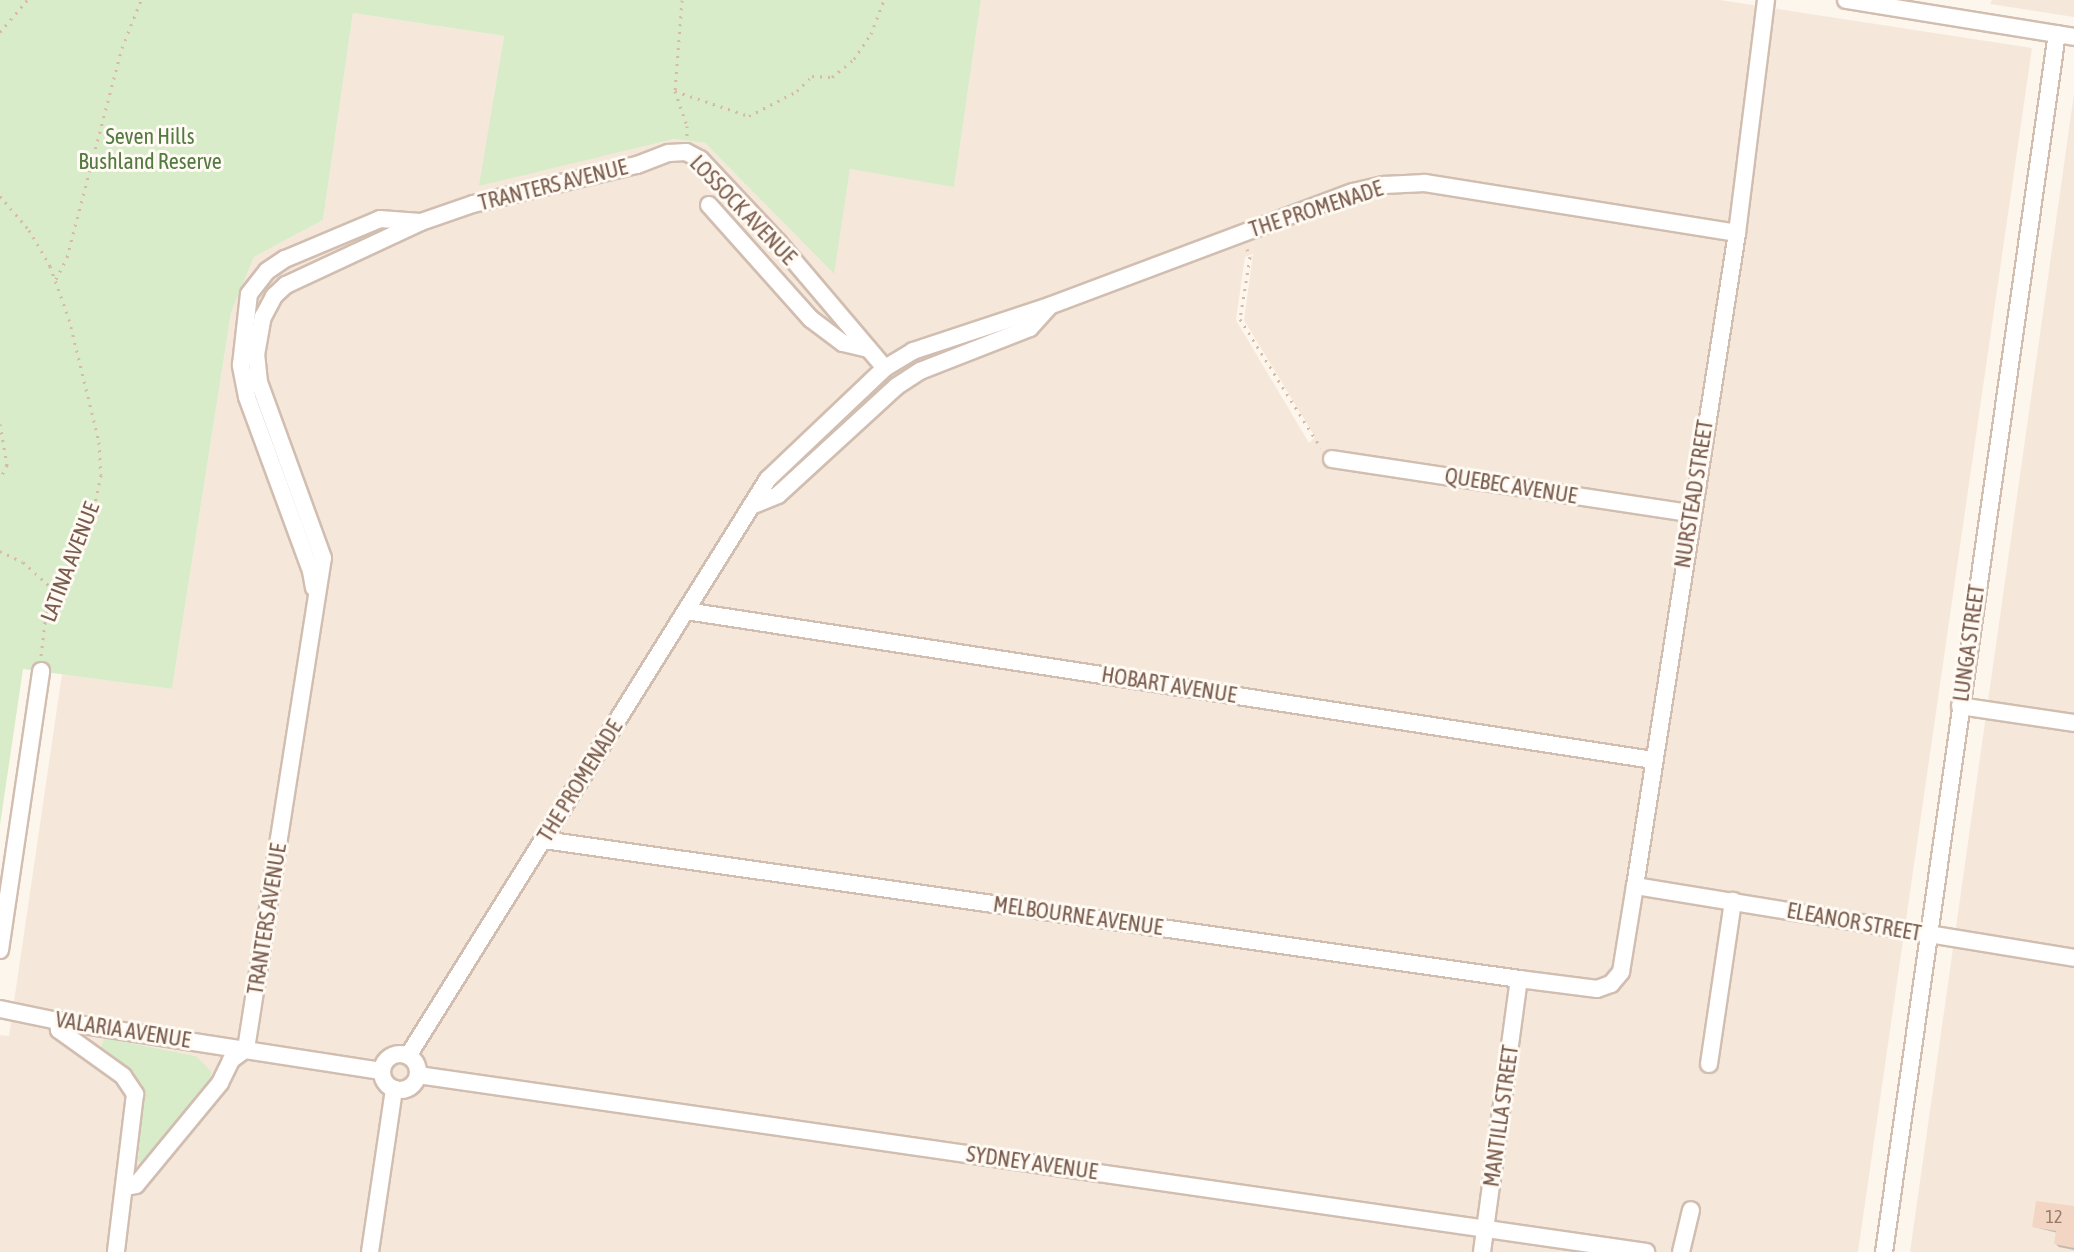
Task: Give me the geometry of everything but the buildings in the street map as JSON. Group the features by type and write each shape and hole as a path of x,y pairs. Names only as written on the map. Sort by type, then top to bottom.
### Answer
{"street":[{"name":"NURSTEAD STREET","path":"1611,984 1621,972 1635,886 1737,233 1766,0"},
{"path":"1846,0 1885,3 2066,36"},
{"name":"LUNGA STREET","path":"1884,1252 1960,706 2066,36"},
{"name":"TRANTERS AVENUE","path":"126,1187 136,1185 220,1083 231,1060 246,1049 323,558 259,382 256,355 263,317 274,296 286,285 421,222 473,204 623,168 669,153 686,152"},
{"name":"LOSSOCK AVENUE","path":"686,152 700,159 778,242 885,368"},
{"name":"THE PROMENADE","path":"408,1056 768,479 885,368 937,340 1049,306 1241,232 1353,192 1384,185 1425,183 1737,233"},
{"name":"LOSSOCK AVENUE","path":"709,205 811,319 843,343 868,349"},
{"name":"TRANTERS AVENUE","path":"316,605 311,571 247,397 241,365 249,294 267,271 285,259 380,219 421,222"},
{"name":"THE PROMENADE","path":"751,506 778,495 897,386 920,371 1030,328 1049,306"},
{"name":"QUEBEC AVENUE","path":"1332,459 1691,513"},
{"name":"HOBART AVENUE","path":"686,611 1653,760"},
{"path":"0,950 41,671"},
{"path":"1960,706 2074,723"},
{"name":"MELBOURNE AVENUE","path":"544,840 1519,979 1597,989 1611,984"},
{"name":"ELEANOR STREET","path":"1635,886 2074,958"},
{"path":"1709,1064 1733,901"},
{"name":"MANTILLA STREET","path":"1482,1252 1519,979"},
{"name":"VALARIA AVENUE","path":"0,1009 58,1021 246,1049"},
{"path":"58,1021 59,1030 123,1076 135,1094 116,1252"},
{"path":"246,1049 381,1071"},
{"path":"391,1056 408,1056 416,1064 418,1075 409,1088 394,1089 384,1082 381,1071 391,1056"},
{"name":"SYDNEY AVENUE","path":"418,1075 1646,1252"},
{"path":"370,1252 394,1089"},
{"path":"1681,1252 1691,1210"}],"path":[{"path":"0,32 27,0"},
{"path":"55,280 67,257 122,48 141,0"},
{"name":"LOSSOCK AVENUE","path":"682,0 675,91 687,126 686,152"},
{"path":"675,91 749,116 797,91 812,76 832,77 854,59 871,34 884,0"},
{"name":"LATINA AVENUE","path":"0,196 29,230 55,280 92,403 101,475 93,513 78,555 55,591 46,614 41,671"},
{"path":"1241,232 1250,257 1240,319 1311,437 1332,459"},
{"path":"0,424 7,465 0,479"},
{"path":"0,551 23,562 55,591"}],"shaded area":[{"path":"981,0 1720,0 2032,48 1858,1252 0,1252 0,1035 9,1036 62,674 172,689 231,313 254,257 323,220 353,13 504,36 480,185 674,139 705,143 833,273 850,169 954,186","holes":["1253,254 1244,320 1315,437 1309,443 1236,320 1245,257","104,1038 196,1056 212,1076 144,1162 138,1161 143,1100 140,1086 133,1073 101,1047"]},
{"path":"1992,0 2074,0 2074,17 1990,4"},
{"path":"2074,94 2074,1252 1910,1252"}],"green space":[{"name":"Seven Hills Bushland Reserve","path":"0,0 981,0 954,187 850,169 834,274 705,143 674,139 479,186 504,36 353,13 323,220 254,257 231,313 172,689 23,669 0,825"},
{"path":"104,1038 196,1056 211,1071 211,1080 142,1163 138,1161 143,1100 140,1086 133,1073 101,1047"}]}
